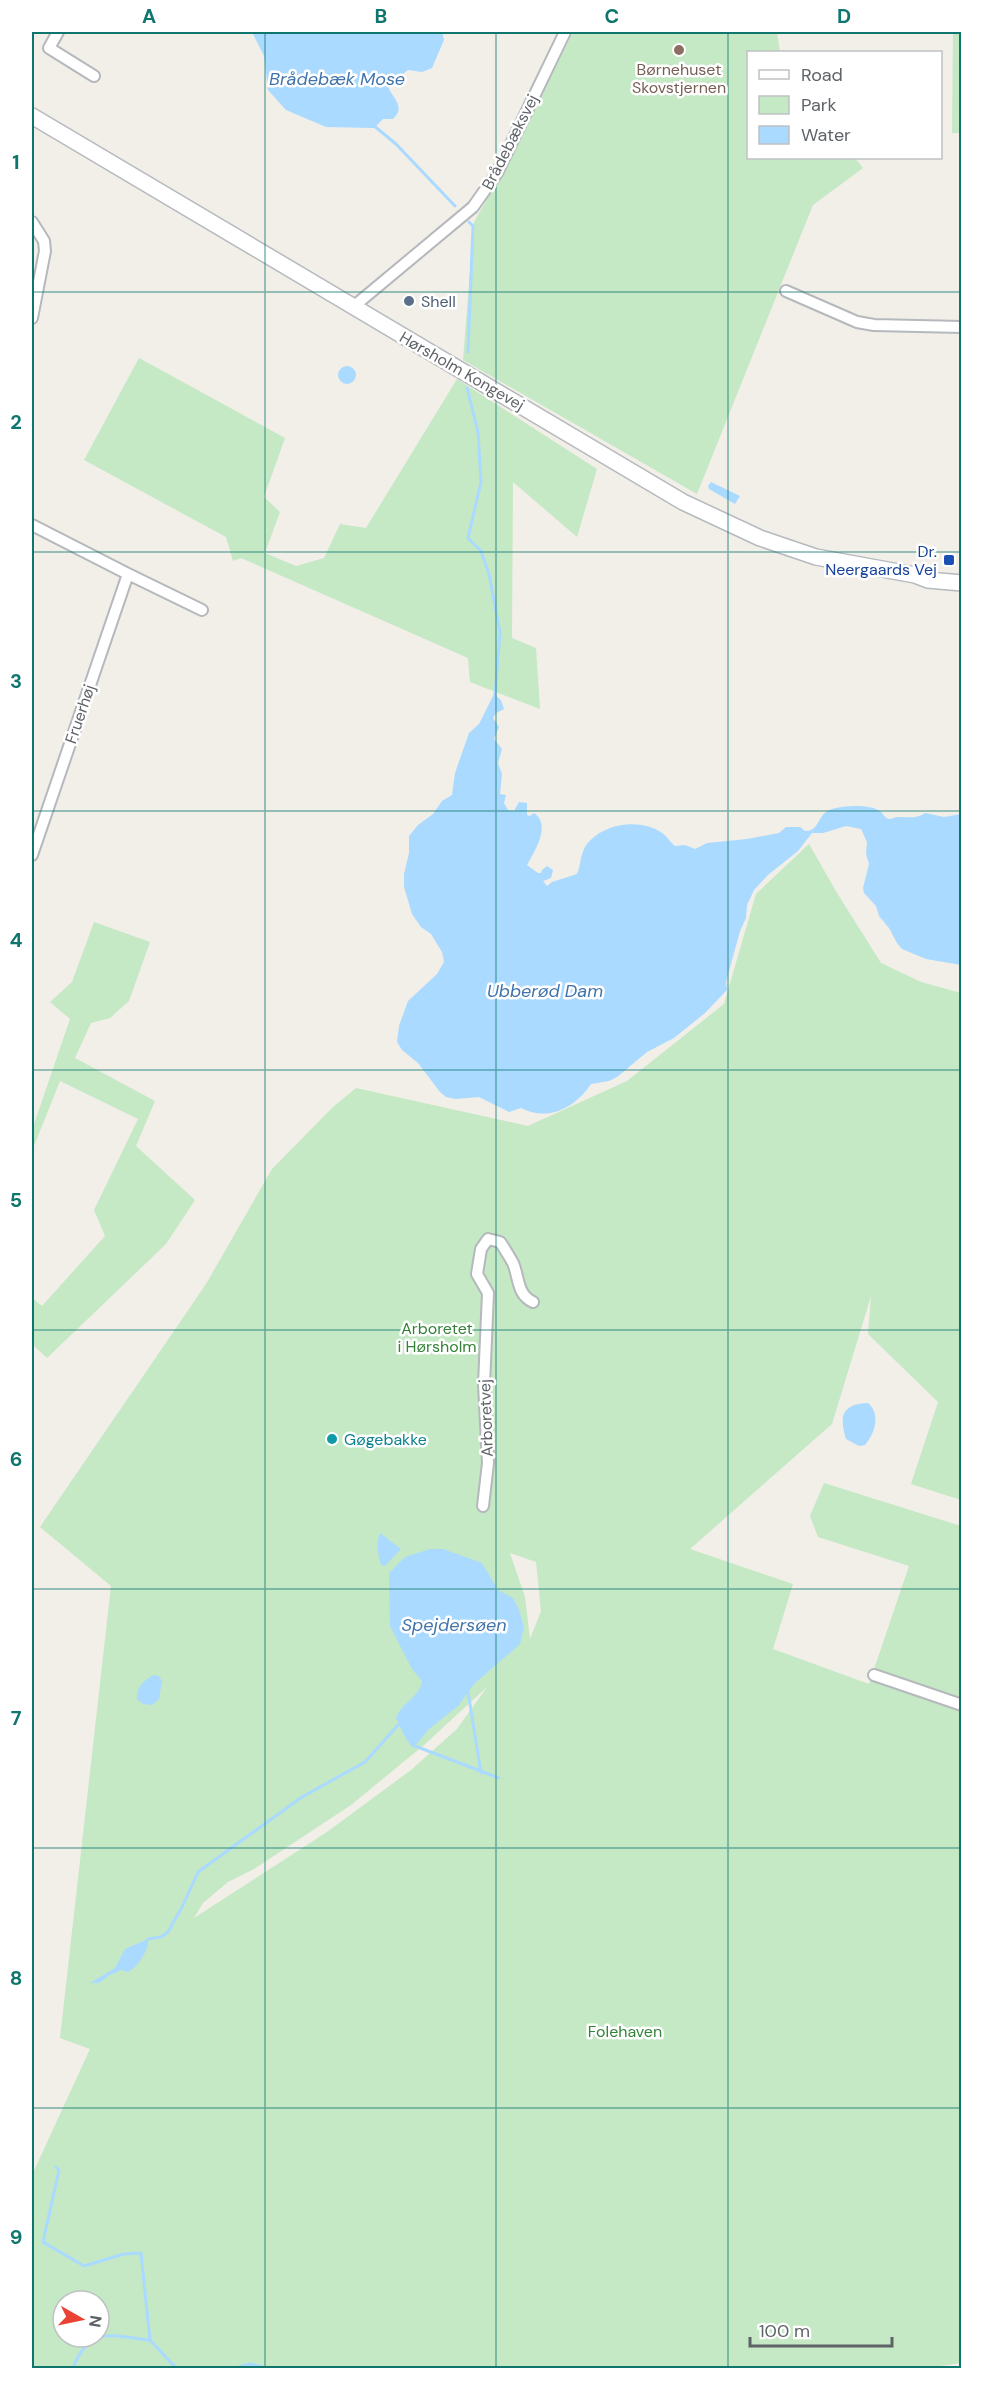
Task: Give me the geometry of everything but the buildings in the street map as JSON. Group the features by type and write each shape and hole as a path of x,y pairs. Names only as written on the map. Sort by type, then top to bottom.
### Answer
{"main road":[{"name":"Hørsholm Kongevej","path":"32,116 683,502 760,538 816,557 915,575 928,580 962,583"},
{"name":"Hørsholm Kongevej","path":"915,575 929,572 962,575"}],"street":[{"path":"58,32 49,48 94,76"},
{"name":"Brådebæksvej","path":"353,307 473,207 484,193 497,173 565,32"},
{"path":"32,222 44,241 45,251 32,318"},
{"path":"786,291 857,322 874,325 962,327"},
{"path":"32,525 202,610"},
{"name":"Fruerhøj","path":"32,855 128,574"},
{"name":"Arboretvej","path":"483,1506 488,1462 484,1384 488,1293 477,1274 481,1249 488,1239 500,1242 514,1266 526,1299 533,1302"},
{"path":"874,1675 962,1705"}],"green space":[{"path":"573,32 777,32 780,51 747,51 747,159 856,159 863,168 813,205 697,494 463,360 474,222 512,156"},
{"path":"953,32 961,32 961,133 952,133"},
{"path":"139,358 285,438 264,497 280,512 265,553 296,566 324,558 340,524 366,528 457,379 597,469 577,537 513,482 512,638 536,648 540,709 470,682 468,658 241,558 233,561 226,537 84,460"},
{"path":"809,844 881,963 921,982 961,993 961,1500 911,1484 938,1402 868,1334 871,1296 832,1424 690,1549 793,1584 773,1649 869,1684 909,1566 818,1537 810,1516 824,1483 961,1526 961,2363 926,2368 32,2368 32,2175 90,2049 60,2038 111,1586 40,1527 206,1284 272,1169 333,1107 356,1088 528,1126 627,1081 724,1004 756,894","holes":["510,1553 536,1562 541,1611 530,1639 525,1597","487,1687 457,1729 411,1770 327,1832 194,1918 203,1903 228,1882 254,1869 351,1805 424,1745"]},
{"path":"94,922 150,942 129,1001 110,1018 91,1023 75,1058 155,1101 136,1146 195,1200 166,1244 47,1358 32,1344 32,1298 42,1306 105,1236 94,1210 138,1119 60,1081 32,1151 32,1130 70,1019 50,1002 72,982"}],"water":[{"name":"Brådebæk Mose","path":"252,32 442,32 444,40 432,68 422,72 408,70 390,84 389,89 399,108 393,119 383,119 374,128 326,127 286,110 268,90 264,56"},
{"path":"347,366 353,369 356,375 353,381 347,384 341,381 338,375 341,369"},
{"path":"711,482 740,496 735,504 709,489"},
{"name":"Ubberød Dam","path":"494,694 501,700 504,709 496,713 493,718 499,727 494,739 502,749 498,763 502,774 500,794 506,795 504,803 508,810 514,811 519,802 527,803 527,815 534,813 539,818 542,831 540,839 527,865 538,873 541,873 547,866 553,870 551,878 543,881 547,886 552,882 577,874 583,850 592,839 620,825 642,825 653,828 664,834 675,846 685,845 695,849 707,843 779,833 786,827 800,827 805,831 810,831 827,811 843,807 873,808 889,819 915,817 925,813 944,817 961,814 961,965 926,959 902,949 897,943 879,916 876,906 864,893 863,888 869,864 866,854 867,842 861,829 846,826 823,833 812,833 798,851 768,875 754,890 747,905 746,918 740,931 726,982 727,990 705,1013 674,1038 647,1052 617,1077 591,1084 569,1106 551,1113 541,1114 521,1108 509,1112 479,1097 456,1099 446,1097 397,1042 399,1026 408,1001 437,974 444,962 442,952 431,934 421,927 412,914 404,887 404,874 409,853 409,836 418,825 433,814 442,801 452,795 455,773 469,733 479,724"},
{"path":"868,1403 874,1413 874,1429 865,1445 859,1446 846,1439 843,1418 848,1409 853,1406"},
{"path":"380,1533 401,1549 385,1566 381,1565 378,1554"},
{"name":"Spejdersøen","path":"430,1549 443,1549 482,1563 498,1590 513,1598 524,1627 520,1644 474,1684 458,1706 429,1729 413,1748 396,1718 418,1691 422,1681 412,1669 390,1626 389,1573 405,1557"},
{"path":"154,1675 159,1676 162,1681 159,1699 152,1705 143,1704 137,1699 139,1687"},
{"path":"148,1939 145,1952 132,1970 128,1972 121,1970 99,1983 90,1983 115,1968 125,1949"}],"waterway":[{"path":"373,125 396,144 455,206"},
{"path":"468,352 473,226 469,222"},
{"path":"467,388 478,432 481,482 468,538 481,551 489,574 500,632 495,695"},
{"path":"468,1692 481,1773"},
{"path":"148,1939 161,1937 168,1932 198,1872 302,1797 365,1762 398,1725"},
{"path":"415,1746 499,1778"},
{"path":"56,2167 59,2170 43,2242 84,2266 124,2254 141,2253 150,2340 176,2368"},
{"path":"73,2368 87,2345 103,2336 150,2340"},
{"path":"235,2368 250,2364 267,2368"}],"place":[{"name":"Børnehuset Skovstjernen","path":"679,50"},
{"name":"Shell","path":"409,301"},
{"name":"Dr. Neergaards Vej","path":"949,560"},
{"name":"Gøgebakke","path":"332,1439"}],"park label":[{"name":"Arboretet i Hørsholm","path":"437,1337"},
{"name":"Folehaven","path":"625,2031"}]}
